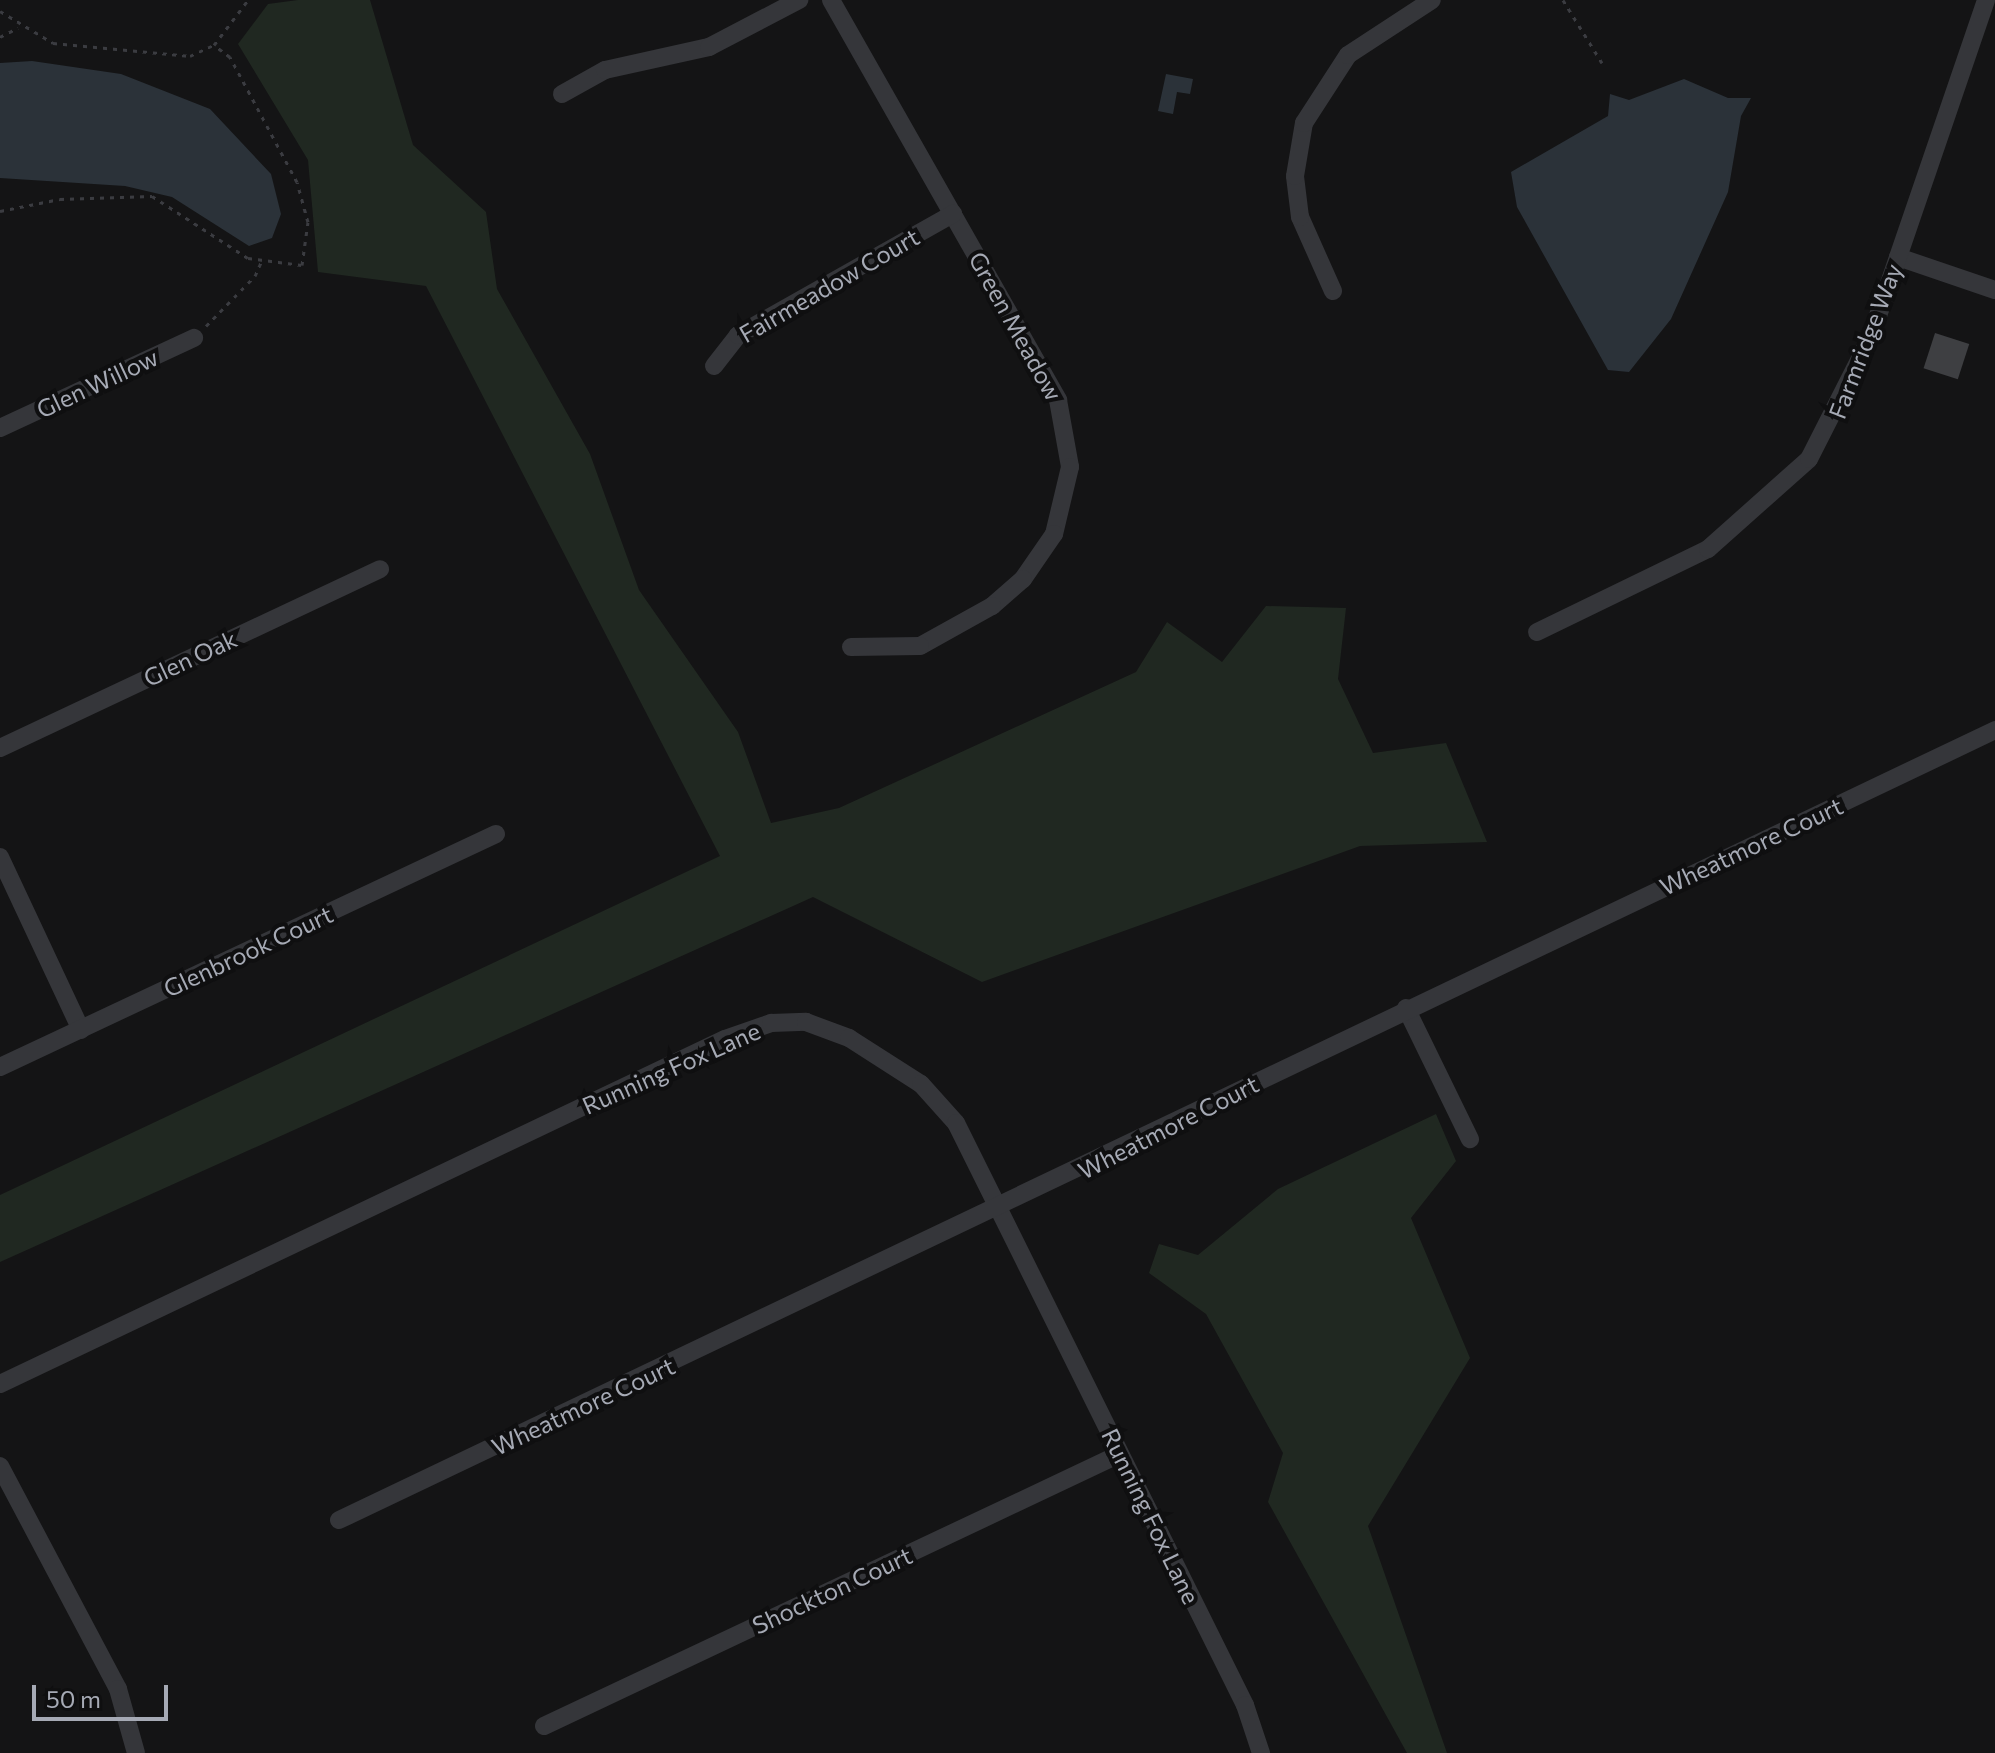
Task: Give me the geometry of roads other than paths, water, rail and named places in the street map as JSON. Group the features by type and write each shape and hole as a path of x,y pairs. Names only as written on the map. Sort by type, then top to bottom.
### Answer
{"street":[{"path":"562,94 605,70 709,47 799,0"},
{"name":"Green Meadow","path":"831,0 1058,400 1068,440 1067,495 1040,558 992,606 920,646 851,647"},
{"path":"1333,291 1300,217 1295,176 1304,123 1348,55 1432,0"},
{"name":"Farmridge Way","path":"1537,632 1708,549 1772,499 1832,426 1898,257 1986,0"},
{"name":"Fairmeadow Court","path":"714,366 738,335 953,214"},
{"path":"1898,257 1995,290"},
{"name":"Glen Willow","path":"0,428 194,338"},
{"name":"Glen Oak","path":"0,748 380,569"},
{"name":"Wheatmore Court","path":"339,1520 1000,1210 1406,1008 1995,730"},
{"name":"Glenbrook Court","path":"0,1067 496,834"},
{"path":"0,857 81,1030"},
{"path":"1406,1008 1470,1139"},
{"name":"Running Fox Lane","path":"0,1384 771,1023 806,1022 849,1038 921,1084 956,1123 1245,1705 1261,1753"},
{"name":"Shockton Court","path":"544,1726 1120,1454"},
{"path":"0,1466 118,1689 136,1753"}]}
